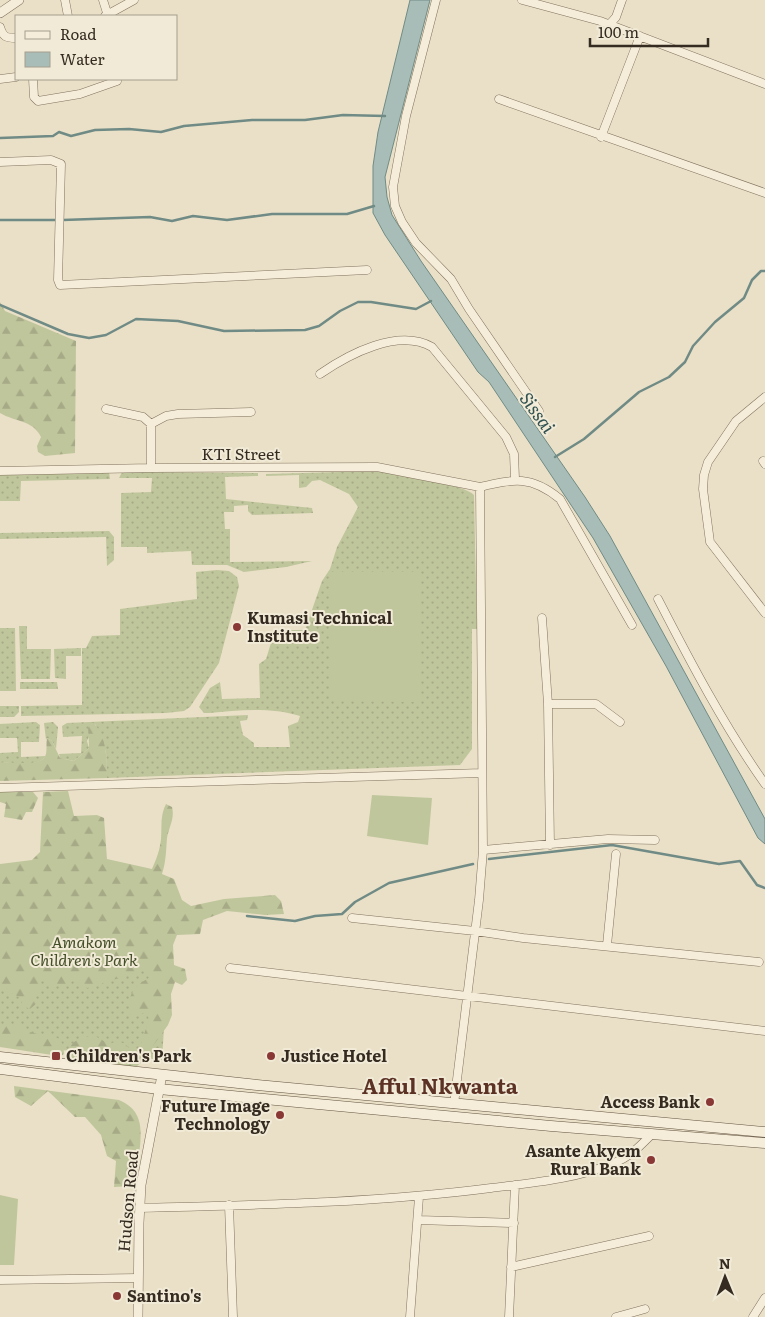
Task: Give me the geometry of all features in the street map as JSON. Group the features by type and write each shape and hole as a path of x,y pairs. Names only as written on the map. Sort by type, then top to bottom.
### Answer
{"main road":[{"path":"0,1057 454,1104 765,1132"},
{"path":"0,1070 159,1089 765,1143"}],"street":[{"path":"0,12 19,0"},
{"path":"65,0 68,15"},
{"path":"103,0 107,15"},
{"path":"109,15 134,0"},
{"path":"436,0 404,124 393,187 395,206 402,222 416,243 451,279 469,310 539,411"},
{"path":"522,0 609,25 765,84"},
{"path":"609,25 616,17 622,0"},
{"path":"0,27 3,35 7,38 15,38"},
{"path":"601,137 640,36"},
{"path":"0,79 15,77"},
{"path":"33,80 34,97 38,101 80,94 118,81"},
{"path":"499,99 601,137 765,193"},
{"path":"0,162 51,160 61,164 58,280 60,285 367,270"},
{"path":"320,374 348,355 381,344 422,341 432,347 506,437 514,454 515,479"},
{"path":"765,397 736,421 712,456 705,468 703,489 710,542 765,613"},
{"path":"106,410 143,417 151,424 151,468"},
{"path":"151,424 166,416 178,414 251,412"},
{"name":"KTI Street","path":"0,471 377,467 480,487"},
{"path":"454,1104 466,996 476,931 483,850 480,487 515,479 551,491 560,499 632,625"},
{"path":"658,599 695,671 749,762 765,784"},
{"path":"542,618 548,704 550,845"},
{"path":"548,704 596,704 620,722"},
{"path":"0,788 482,773"},
{"path":"483,850 608,839 655,840"},
{"path":"607,945 616,854"},
{"path":"352,918 523,938 607,945 759,962"},
{"path":"230,968 765,1031"},
{"name":"Hudson Road","path":"138,1317 140,1208 146,1154 162,1075"},
{"path":"140,1208 229,1206 419,1197 516,1185 613,1164 639,1148 652,1134"},
{"path":"508,1317 516,1185"},
{"path":"410,1317 419,1197"},
{"path":"229,1206 233,1317"},
{"path":"418,1220 514,1223"},
{"path":"511,1267 649,1236"},
{"path":"0,1280 138,1278"},
{"path":"753,1317 765,1298"},
{"path":"616,1317 644,1309"}],"green space":[{"path":"0,302 5,311 76,341 75,453 45,456 38,452 37,446 41,437 38,431 28,424 0,413"},
{"path":"377,471 458,487 474,495 477,629 472,629 472,749 460,765 107,778 106,752 95,724 87,741 89,748 74,761 60,758 59,754 81,753 82,736 63,737 62,726 67,723 248,715 247,720 240,721 243,735 254,743 254,747 290,747 288,726 298,722 300,716 266,710 204,713 199,707 210,688 220,682 222,699 260,698 259,664 266,659 271,643 292,630 305,630 322,581 330,569 337,547 358,507 349,494 320,480 312,481 306,487 299,488 299,475 266,476 266,474"},
{"path":"109,472 110,479 21,481 20,501 0,501 0,473"},
{"path":"122,472 258,473 258,476 225,477 226,499 312,508 313,513 252,515 248,511 248,505 234,506 234,512 224,512 225,529 230,529 230,562 312,561 286,567 244,572 227,565 192,565 191,551 147,553 147,547 121,547 121,493 151,492 152,478 119,478"},
{"path":"109,531 114,537 114,560 107,566 106,537 0,539 0,533"},
{"path":"229,571 237,577 239,586 219,663 190,707 184,711 166,713 21,716 21,706 82,705 82,648 86,648 92,636 120,635 120,609 197,599 196,572"},
{"path":"330,572 420,572 419,702 330,701"},
{"path":"19,626 27,626 27,649 51,649 50,679 21,679"},
{"path":"0,628 15,628 16,691 0,691"},
{"path":"81,648 81,656 66,656 66,679 55,678 54,649"},
{"path":"20,682 57,682 58,689 20,689"},
{"path":"0,706 19,706 19,712 14,717 0,717"},
{"path":"36,722 40,725 39,742 21,742 21,757 46,756 37,762 25,764 0,763 0,753 18,752 17,738 0,738 0,724"},
{"path":"53,722 58,727 56,749 52,741 47,738 46,740 44,723"},
{"path":"92,722 101,733 103,740 107,778 0,781 0,763 39,761 46,754 47,738 52,741 60,758 74,761 89,748 88,725"},
{"path":"18,789 23,792 33,792 38,798 32,812 26,812 22,820 4,817 6,804 0,802 0,790"},
{"name":"Amakom Children's Park","path":"68,791 74,816 97,815 104,818 107,859 152,869 160,847 164,808 166,804 172,807 172,819 167,838 162,874 174,879 182,900 191,906 224,899 275,895 281,901 284,914 265,915 227,911 203,920 200,934 177,935 173,945 174,965 185,969 187,980 182,985 175,982 171,994 172,1015 168,1025 153,1046 151,1054 136,1067 72,1060 68,1051 75,1041 95,1036 109,1044 118,1041 125,1044 133,1052 139,1050 149,1019 146,1012 136,1016 130,1014 129,1002 135,988 149,978 145,970 87,988 76,979 64,986 51,984 39,971 41,986 33,996 37,1003 30,1009 21,1005 23,999 11,993 0,981 0,864 32,860 40,852 43,792"},
{"path":"372,795 432,798 428,845 367,836"},
{"name":"Amakom Children's Park","path":"0,867 173,882 162,1060 0,1044"},
{"path":"15,1024 32,1032 58,1038 63,1047 64,1054 61,1056 0,1047 0,1027"},
{"path":"14,1086 119,1100 129,1106 139,1120 141,1139 138,1170 134,1172 132,1186 114,1187 116,1161 107,1156 101,1135 85,1117 75,1117 48,1091 31,1106 15,1097"},
{"path":"0,1195 18,1199 14,1265 0,1265"}],"water":[{"path":"410,0 430,0 385,177 387,197 392,215 421,261 610,536 765,819 765,844 758,838 666,666 593,538 489,382 478,372 385,235 373,213 373,166 378,132"}],"waterway":[{"path":"0,138 53,136 59,132 71,136 95,130 129,129 161,132 184,126 252,120 305,120 343,115 385,116"},
{"path":"63,220 150,217 172,221 193,216 227,220 272,214 347,214 374,206"},
{"path":"0,220 55,220"},
{"path":"555,457 584,439 639,392 669,377 685,362 693,346 715,322 744,298 752,280 761,271 765,271"},
{"path":"0,305 68,334 89,338 106,335 136,319 178,321 224,331 305,330 319,326 340,311 358,302 371,302 416,309 431,301"},
{"path":"489,859 612,845 719,864 740,861 757,885 765,888"},
{"path":"247,916 295,921 315,916 342,914 355,902 389,883 473,864"}],"place":[{"name":"Kumasi Technical Institute","path":"237,627"},
{"name":"Children's Park","path":"56,1056"},
{"name":"Justice Hotel","path":"271,1056"},
{"name":"Access Bank","path":"710,1102"},
{"name":"Future Image Technology","path":"280,1115"},
{"name":"Asante Akyem Rural Bank","path":"651,1160"},
{"name":"Santino's","path":"117,1296"}],"district":[{"name":"Afful Nkwanta","path":"440,1087"}],"water label":[{"name":"Sissai","path":"537,413"}]}
